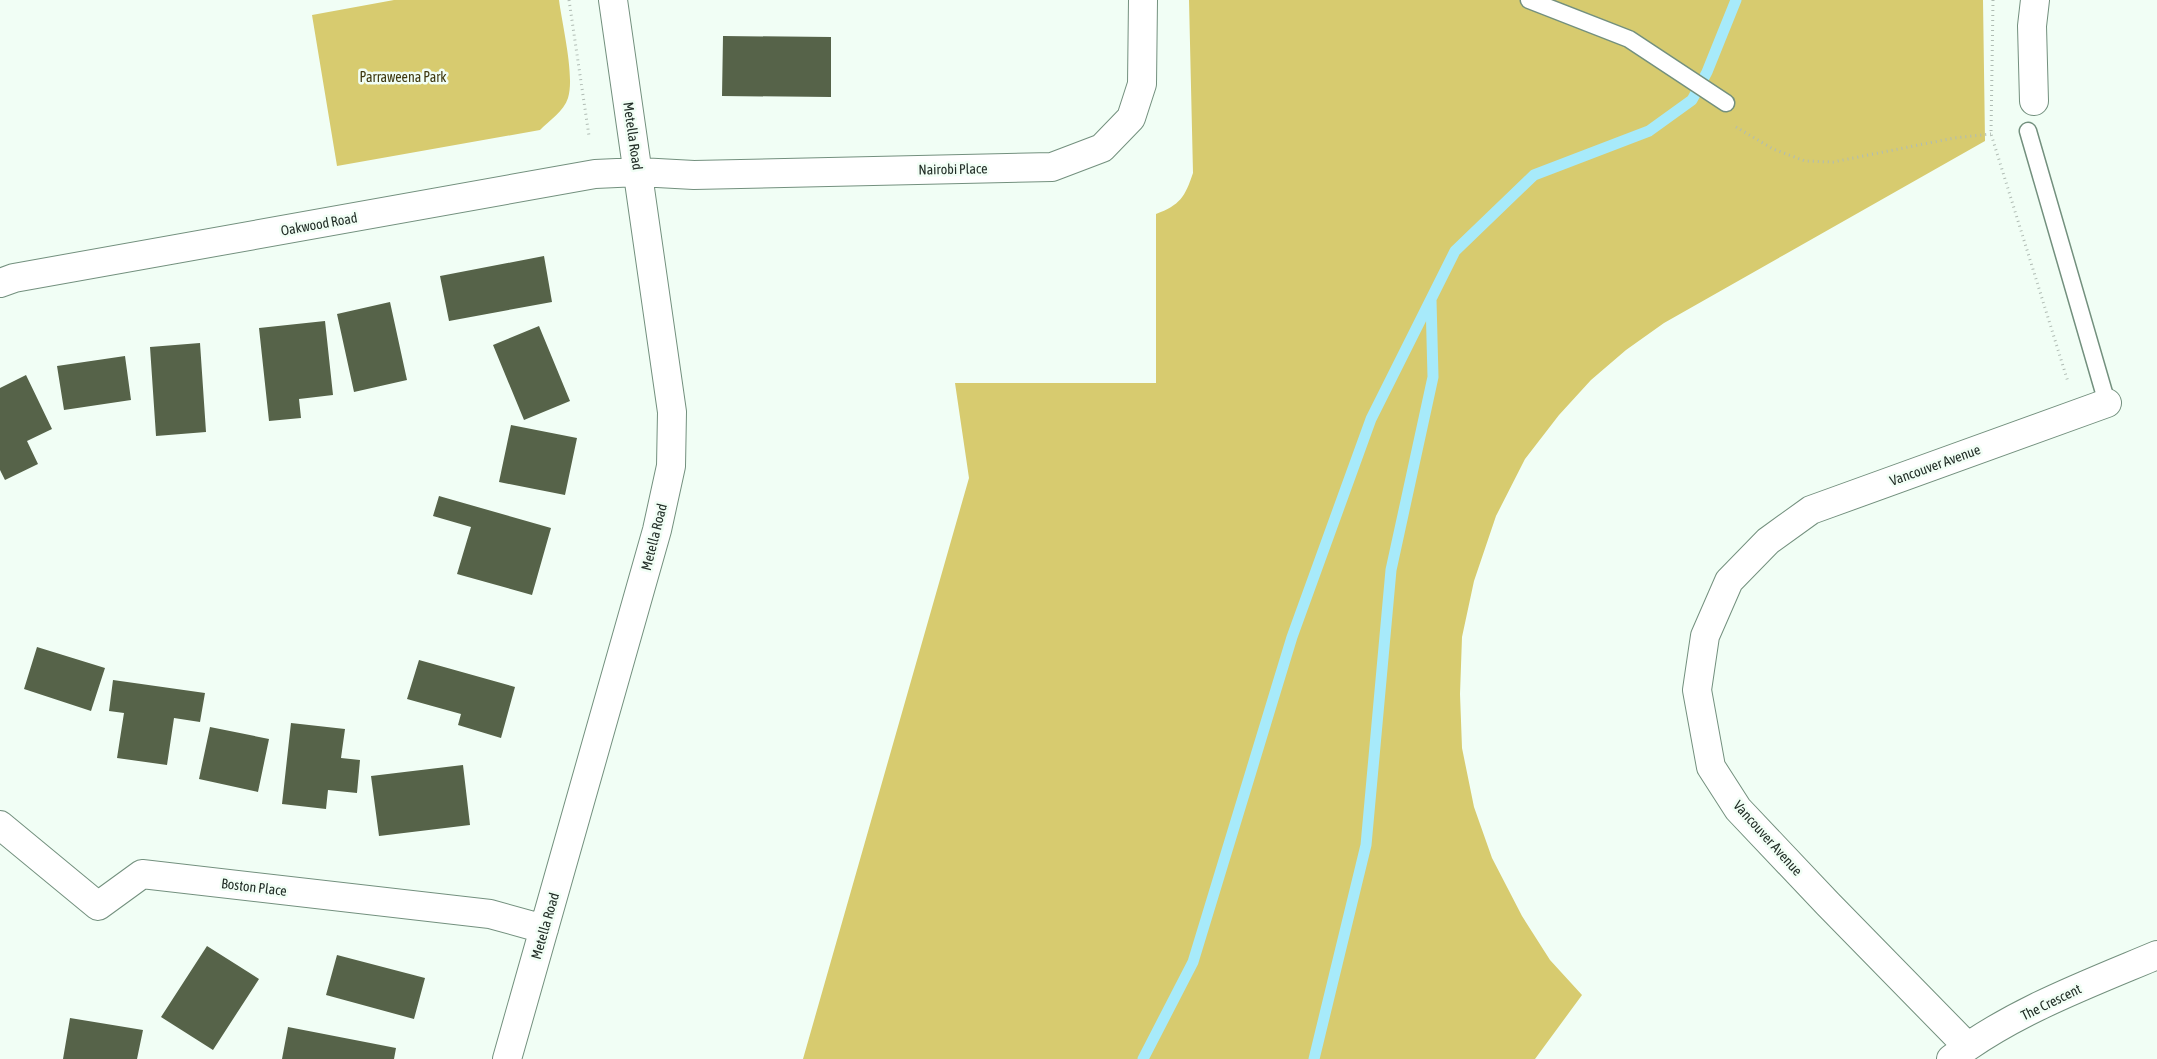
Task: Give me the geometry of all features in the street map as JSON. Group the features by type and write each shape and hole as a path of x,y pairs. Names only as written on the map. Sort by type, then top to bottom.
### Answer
{"street":[{"name":"Metella Road","path":"507,1059 657,530 670,466 672,412 613,0"},
{"name":"Nairobi Place","path":"639,172 694,175 1052,167 1102,148 1131,118 1142,84 1143,0"},
{"path":"2034,101 2032,26 2035,0"},
{"name":"Oakwood Road","path":"0,284 14,278 595,174 639,172"},
{"name":"Vancouver Avenue","path":"1959,1053 1828,904 1738,809 1711,766 1697,690 1705,636 1729,581 1768,540 1811,510 2107,403"},
{"name":"Boston Place","path":"0,825 98,906 142,874 490,914 544,929"},
{"name":"The Crescent","path":"1959,1053 2050,1000 2157,955"}],"lane":[{"path":"1529,0 1629,39 1726,103"},
{"path":"2028,131 2107,403"}],"path":[{"path":"569,0 589,136"},
{"path":"1993,0 1992,134 2078,414"},
{"path":"1733,125 1773,149 1805,161 1814,162 1834,162 1954,138 1992,134"}],"green space":[{"name":"Parraweena Park","path":"394,0 559,0 570,77 570,88 566,103 540,130 337,166 312,15"},
{"path":"1189,0 1983,0 1985,141 1664,323 1626,350 1591,380 1559,415 1525,459 1496,516 1474,581 1462,637 1460,694 1462,748 1474,807 1492,858 1522,916 1550,960 1582,995 1535,1059 803,1059 969,478 955,383 1156,383 1156,214 1171,207 1180,199 1193,173"}],"building":[{"path":"723,36 831,37 831,97 722,96"},
{"path":"544,256 552,302 449,321 440,276"},
{"path":"390,302 407,380 354,392 337,314"},
{"path":"325,321 333,395 299,399 301,418 269,421 259,328"},
{"path":"539,326 570,401 524,420 493,345"},
{"path":"200,343 206,432 156,436 150,347"},
{"path":"125,356 131,400 64,410 57,366"},
{"path":"26,375 52,429 27,441 38,464 5,480 0,470 0,388"},
{"path":"511,425 577,438 565,495 499,482"},
{"path":"439,496 551,528 532,595 457,574 471,527 433,516"},
{"path":"37,647 105,668 91,711 24,689"},
{"path":"419,660 515,687 501,738 458,725 461,714 407,699"},
{"path":"113,680 205,693 200,722 174,718 167,765 117,758 124,713 109,711"},
{"path":"291,723 345,729 341,758 360,760 357,793 328,790 326,809 282,804"},
{"path":"210,727 269,739 258,792 199,779"},
{"path":"463,765 470,825 379,836 371,776"},
{"path":"207,946 259,979 213,1050 161,1017"},
{"path":"337,955 425,978 414,1019 326,995"},
{"path":"70,1018 143,1030 137,1059 63,1059"},
{"path":"288,1027 396,1048 394,1059 282,1059"}],"waterway":[{"path":"1143,1059 1193,962 1292,637 1371,419 1455,251 1534,175 1649,131 1692,100 1707,72 1736,0"},
{"path":"1314,1059 1366,845 1391,570 1433,377 1431,300"}]}
